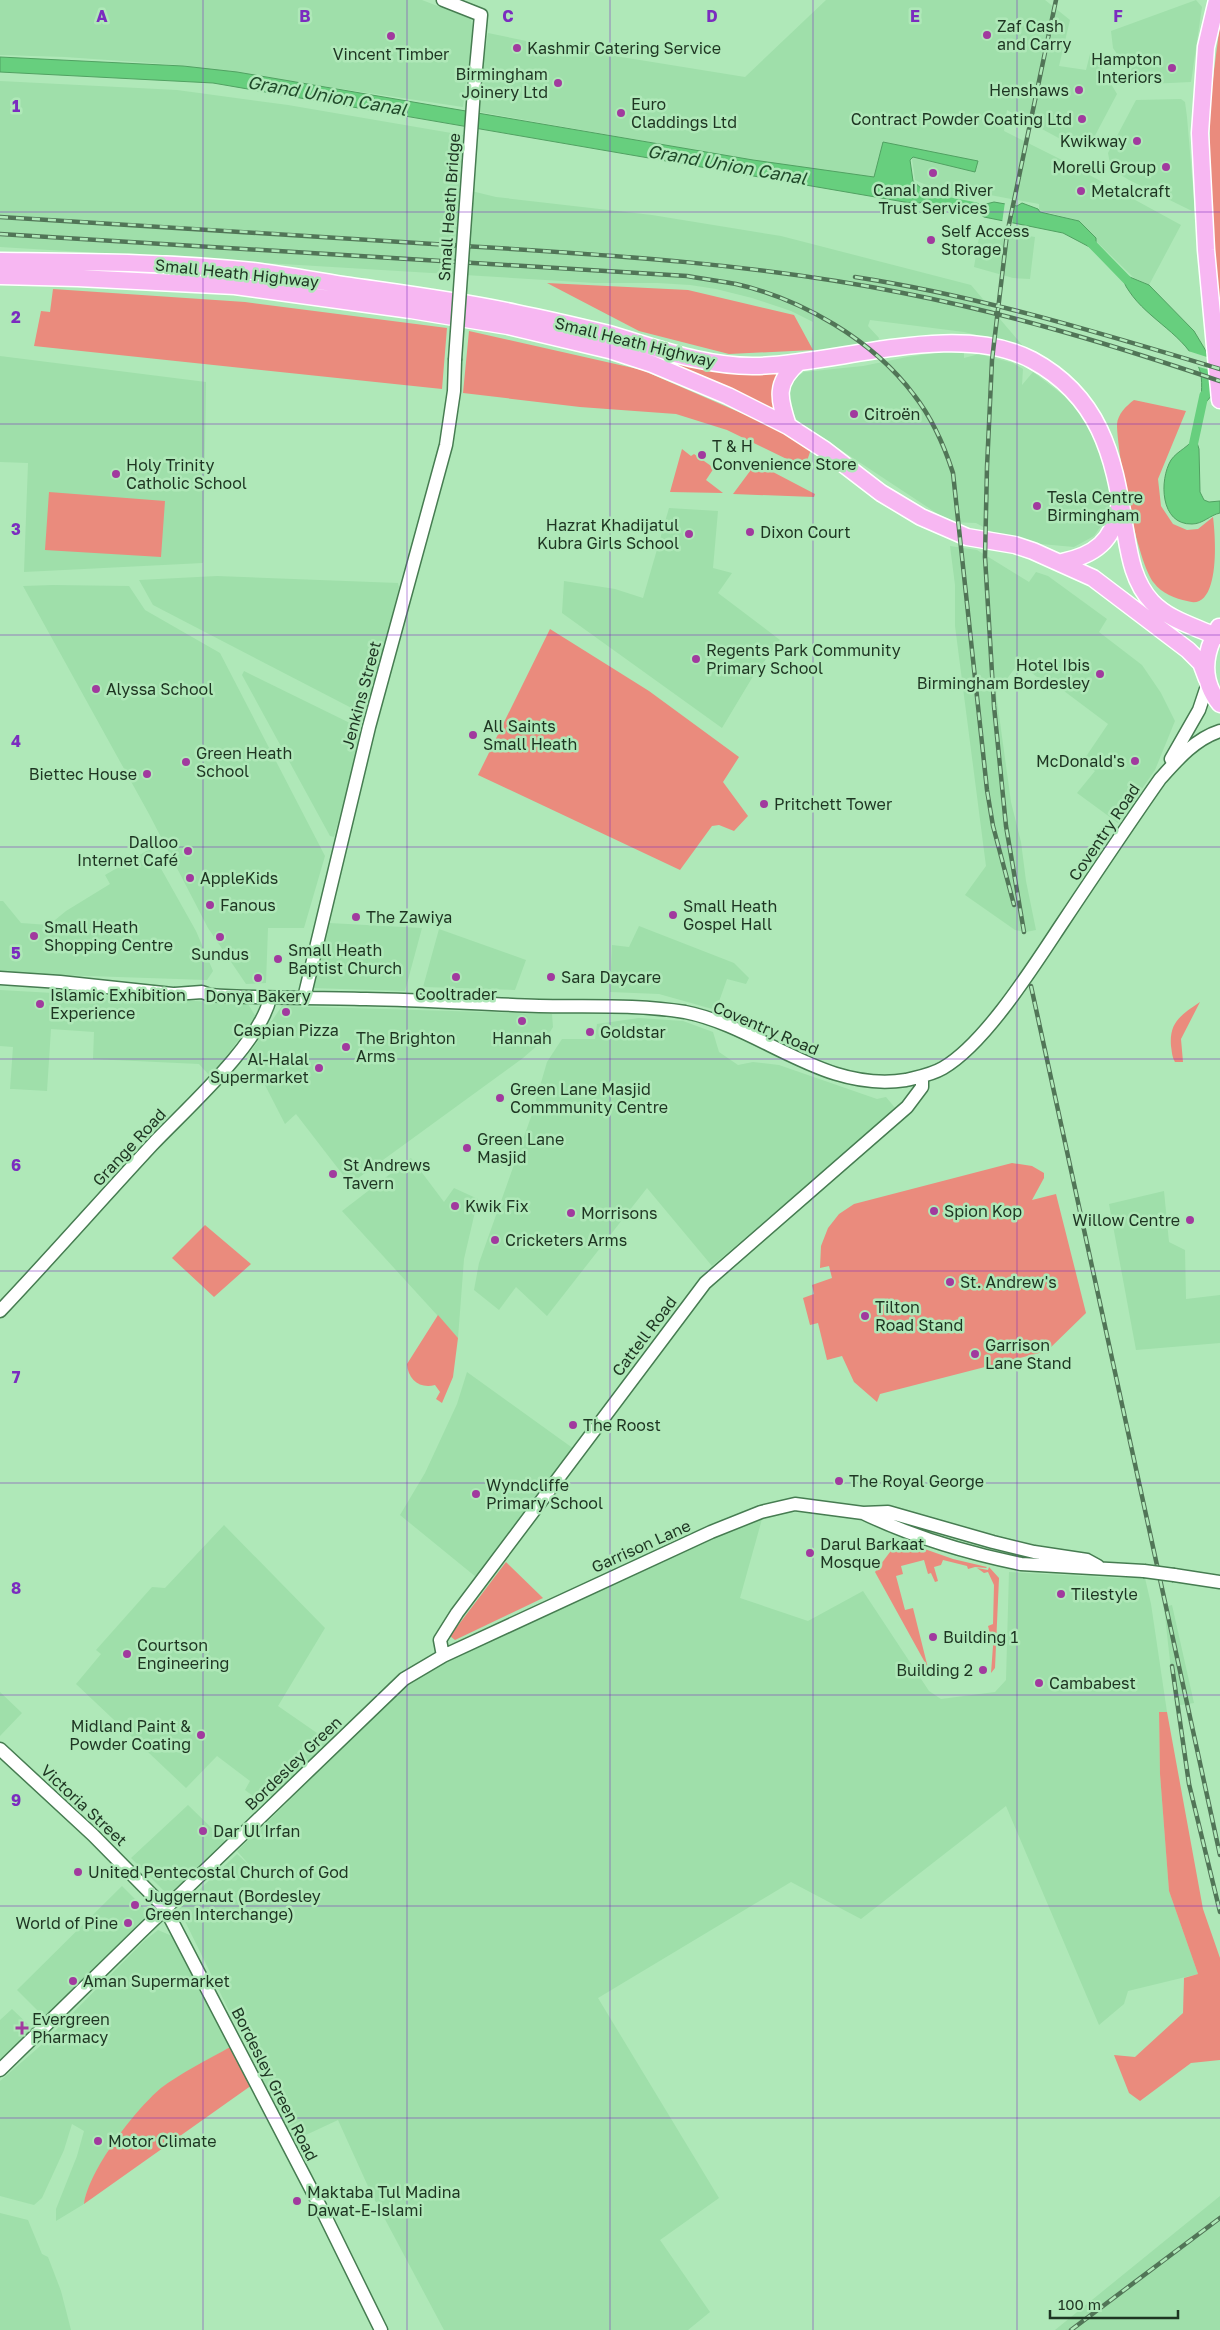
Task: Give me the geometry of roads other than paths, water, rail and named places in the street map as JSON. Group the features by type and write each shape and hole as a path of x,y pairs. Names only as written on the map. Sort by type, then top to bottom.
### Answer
{"highway":[{"path":"1217,0 1206,48 1200,133 1206,250 1220,400"},
{"name":"Small Heath Highway","path":"0,262 98,262 252,271 515,312 604,333 687,358 718,364 754,366 966,342 985,344 1008,350 1031,360 1065,383 1098,424 1116,472 1129,553 1136,577 1143,589 1161,610 1196,627 1218,632"},
{"name":"Small Heath Highway","path":"0,276 235,286 410,310 508,326 609,350 652,364 728,396 788,426 825,450 881,493 921,517 967,537 1015,545 1062,562 1093,578 1188,650 1201,663 1220,704"},
{"path":"788,426 782,410 780,388 784,378 799,362"},
{"path":"1062,562 1086,556 1105,543 1117,519 1121,500"},
{"path":"1196,627 1220,618"},
{"path":"1208,681 1206,657 1218,632"}],"street":[{"name":"Small Heath Bridge","path":"443,0 478,14 452,400"},
{"name":"Jenkins Street","path":"304,998 369,727 444,454 452,400"},
{"name":"Coventry Road","path":"0,978 175,994 195,998 210,995 638,1008 685,1012 720,1023 814,1066 860,1080 894,1082 922,1077 943,1068 963,1053 999,1012 1038,958 1160,779 1192,724 1208,681"},
{"name":"Coventry Road","path":"1160,779 1180,756 1202,740 1220,731"},
{"name":"Grange Road","path":"0,1310 181,1114 227,1067 263,1017 270,998"},
{"name":"Cattell Road","path":"442,1656 440,1640 457,1613 705,1283 907,1107 922,1087 922,1077"},
{"name":"Garrison Lane","path":"442,1656 615,1575 761,1512 795,1504 863,1512 888,1512 1034,1552 1087,1560 1098,1566"},
{"name":"Garrison Lane","path":"863,1512 885,1523 947,1546 1008,1561 1059,1566 1098,1566 1220,1582"},
{"path":"985,1556 989,1541"},
{"path":"1008,1561 1010,1545"},
{"name":"Bordesley Green","path":"0,2070 165,1908 388,1694 420,1668 442,1656"},
{"name":"Victoria Street","path":"0,1749 93,1835 165,1908"},
{"name":"Bordesley Green Road","path":"165,1908 250,2071 380,2330"}],"water":[{"path":"0,57 183,66 237,72 753,160 874,177 883,142 978,161 975,172 913,157 910,160 913,181 931,197 936,198 936,201 929,200 916,204 213,83 0,72"},
{"path":"994,202 1017,206 1022,203 1038,209 1040,212 1079,221 1096,238 1099,252 1063,233 984,217 966,205 967,203 982,205"},
{"path":"1120,273 1149,285 1194,331 1206,351 1212,372 1212,395 1202,407 1202,383 1199,368 1193,356 1176,337 1137,301"},
{"path":"1195,436 1199,449 1200,492 1204,500 1209,502 1220,501 1220,513 1200,523 1192,524 1181,522 1174,517 1168,509 1164,489 1167,469 1171,460"}],"waterway":[{"name":"Grand Union Canal","path":"925,197 976,207"},
{"name":"Grand Union Canal","path":"1091,243 1127,280"},
{"name":"Grand Union Canal","path":"1193,446 1204,395"}],"railway":[{"path":"1024,932 1006,826 994,706 985,557 987,467 992,360 1007,234 1056,0"},
{"path":"0,217 575,253 685,262 794,275 849,283 943,301 1102,343 1220,381"},
{"path":"0,234 687,276 736,284 761,291 811,311 834,324 878,357 914,395 937,432 953,473 987,790 993,826 1014,905"},
{"path":"855,277 947,294 993,305 1084,329 1220,369"},
{"path":"1031,986 1220,1855"},
{"path":"1172,1666 1189,1784 1220,1912"},
{"path":"1071,2330 1220,2218"}],"place":[{"name":"Zaf Cash and Carry","path":"987,35"},
{"name":"Vincent Timber","path":"391,36"},
{"name":"Kashmir Catering Service","path":"517,48"},
{"name":"Hampton Interiors","path":"1172,68"},
{"name":"Birmingham Joinery Ltd","path":"558,83"},
{"name":"Henshaws","path":"1079,90"},
{"name":"Euro Claddings Ltd","path":"621,113"},
{"name":"Contract Powder Coating Ltd","path":"1082,119"},
{"name":"Kwikway","path":"1137,141"},
{"name":"Morelli Group","path":"1166,167"},
{"name":"Canal and River Trust Services","path":"933,173"},
{"name":"Metalcraft","path":"1081,191"},
{"name":"Self Access Storage","path":"931,240"},
{"name":"Citroën","path":"854,414"},
{"name":"T & H Convenience Store","path":"702,455"},
{"name":"Holy Trinity Catholic School","path":"116,474"},
{"name":"Tesla Centre Birmingham","path":"1037,506"},
{"name":"Dixon Court","path":"750,532"},
{"name":"Hazrat Khadijatul Kubra Girls School","path":"689,534"},
{"name":"Regents Park Community Primary School","path":"696,659"},
{"name":"Hotel Ibis Birmingham Bordesley","path":"1100,674"},
{"name":"Alyssa School","path":"96,689"},
{"name":"All Saints Small Heath","path":"473,735"},
{"name":"McDonald's","path":"1135,761"},
{"name":"Green Heath School","path":"186,762"},
{"name":"Biettec House","path":"147,774"},
{"name":"Pritchett Tower","path":"764,804"},
{"name":"Dalloo Internet Café","path":"188,851"},
{"name":"AppleKids","path":"190,878"},
{"name":"Fanous","path":"210,905"},
{"name":"Small Heath Gospel Hall","path":"673,915"},
{"name":"The Zawiya","path":"356,917"},
{"name":"Small Heath Shopping Centre","path":"34,936"},
{"name":"Sundus","path":"220,937"},
{"name":"Small Heath Baptist Church","path":"278,959"},
{"name":"Cooltrader","path":"456,977"},
{"name":"Sara Daycare","path":"551,977"},
{"name":"Donya Bakery","path":"258,978"},
{"name":"Islamic Exhibition Experience","path":"40,1004"},
{"name":"Caspian Pizza","path":"286,1012"},
{"name":"Hannah","path":"522,1021"},
{"name":"Goldstar","path":"590,1032"},
{"name":"The Brighton Arms","path":"346,1047"},
{"name":"Al-Halal Supermarket","path":"319,1068"},
{"name":"Green Lane Masjid Commmunity Centre","path":"500,1098"},
{"name":"Green Lane Masjid","path":"467,1148"},
{"name":"St Andrews Tavern","path":"333,1174"},
{"name":"Kwik Fix","path":"455,1206"},
{"name":"Spion Kop","path":"934,1211"},
{"name":"Morrisons","path":"571,1213"},
{"name":"Willow Centre","path":"1190,1220"},
{"name":"Cricketers Arms","path":"495,1240"},
{"name":"St. Andrew's","path":"950,1282"},
{"name":"Tilton Road Stand","path":"865,1316"},
{"name":"Garrison Lane Stand","path":"975,1354"},
{"name":"The Roost","path":"573,1425"},
{"name":"The Royal George","path":"839,1481"},
{"name":"Wyndcliffe Primary School","path":"476,1494"},
{"name":"Darul Barkaat Mosque","path":"810,1553"},
{"name":"Tilestyle","path":"1061,1594"},
{"name":"Building 1","path":"933,1637"},
{"name":"Courtson Engineering","path":"127,1654"},
{"name":"Building 2","path":"983,1670"},
{"name":"Cambabest","path":"1039,1683"},
{"name":"Midland Paint & Powder Coating","path":"201,1735"},
{"name":"Dar Ul Irfan","path":"203,1831"},
{"name":"United Pentecostal Church of God","path":"78,1872"},
{"name":"Juggernaut (Bordesley Green Interchange)","path":"135,1905"},
{"name":"World of Pine","path":"128,1923"},
{"name":"Aman Supermarket","path":"73,1981"},
{"name":"Evergreen Pharmacy","path":"22,2028"},
{"name":"Motor Climate","path":"98,2141"},
{"name":"Maktaba Tul Madina Dawat-E-Islami","path":"297,2201"}]}
